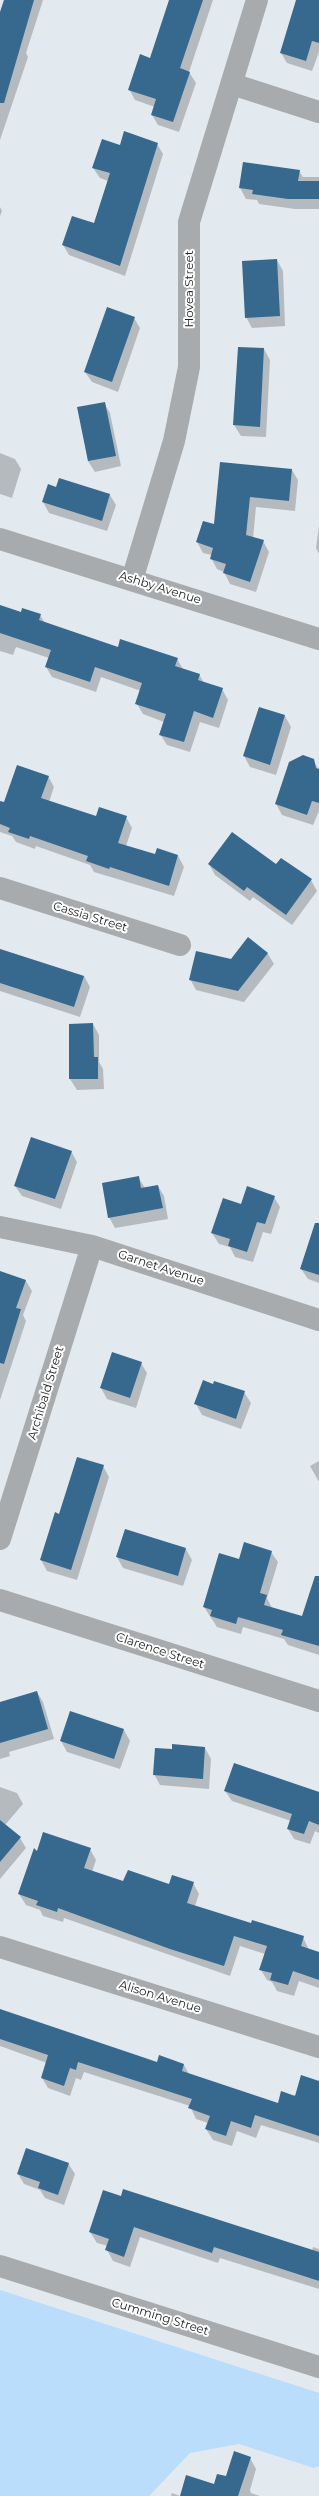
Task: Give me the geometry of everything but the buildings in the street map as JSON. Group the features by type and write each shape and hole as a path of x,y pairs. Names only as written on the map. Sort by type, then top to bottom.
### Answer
{"street":[{"name":"Hovea Street","path":"132,580 174,441 189,367 190,222 257,0"},
{"path":"232,84 319,112"},
{"name":"Ashby Avenue","path":"0,538 319,639"},
{"name":"Cassia Street","path":"0,888 180,945"},
{"name":"Garnet Avenue","path":"0,1227 92,1246 319,1320"},
{"name":"Archibald Street","path":"0,1539 92,1246"},
{"name":"Clarence Street","path":"0,1600 319,1701"},
{"name":"Alison Avenue","path":"0,1947 319,2047"},
{"name":"Cumming Street","path":"0,2266 319,2367"}],"shaded area":[{"path":"0,2290 319,2393 319,2466 314,2468 239,2444 190,2453 149,2496 0,2496"}]}
